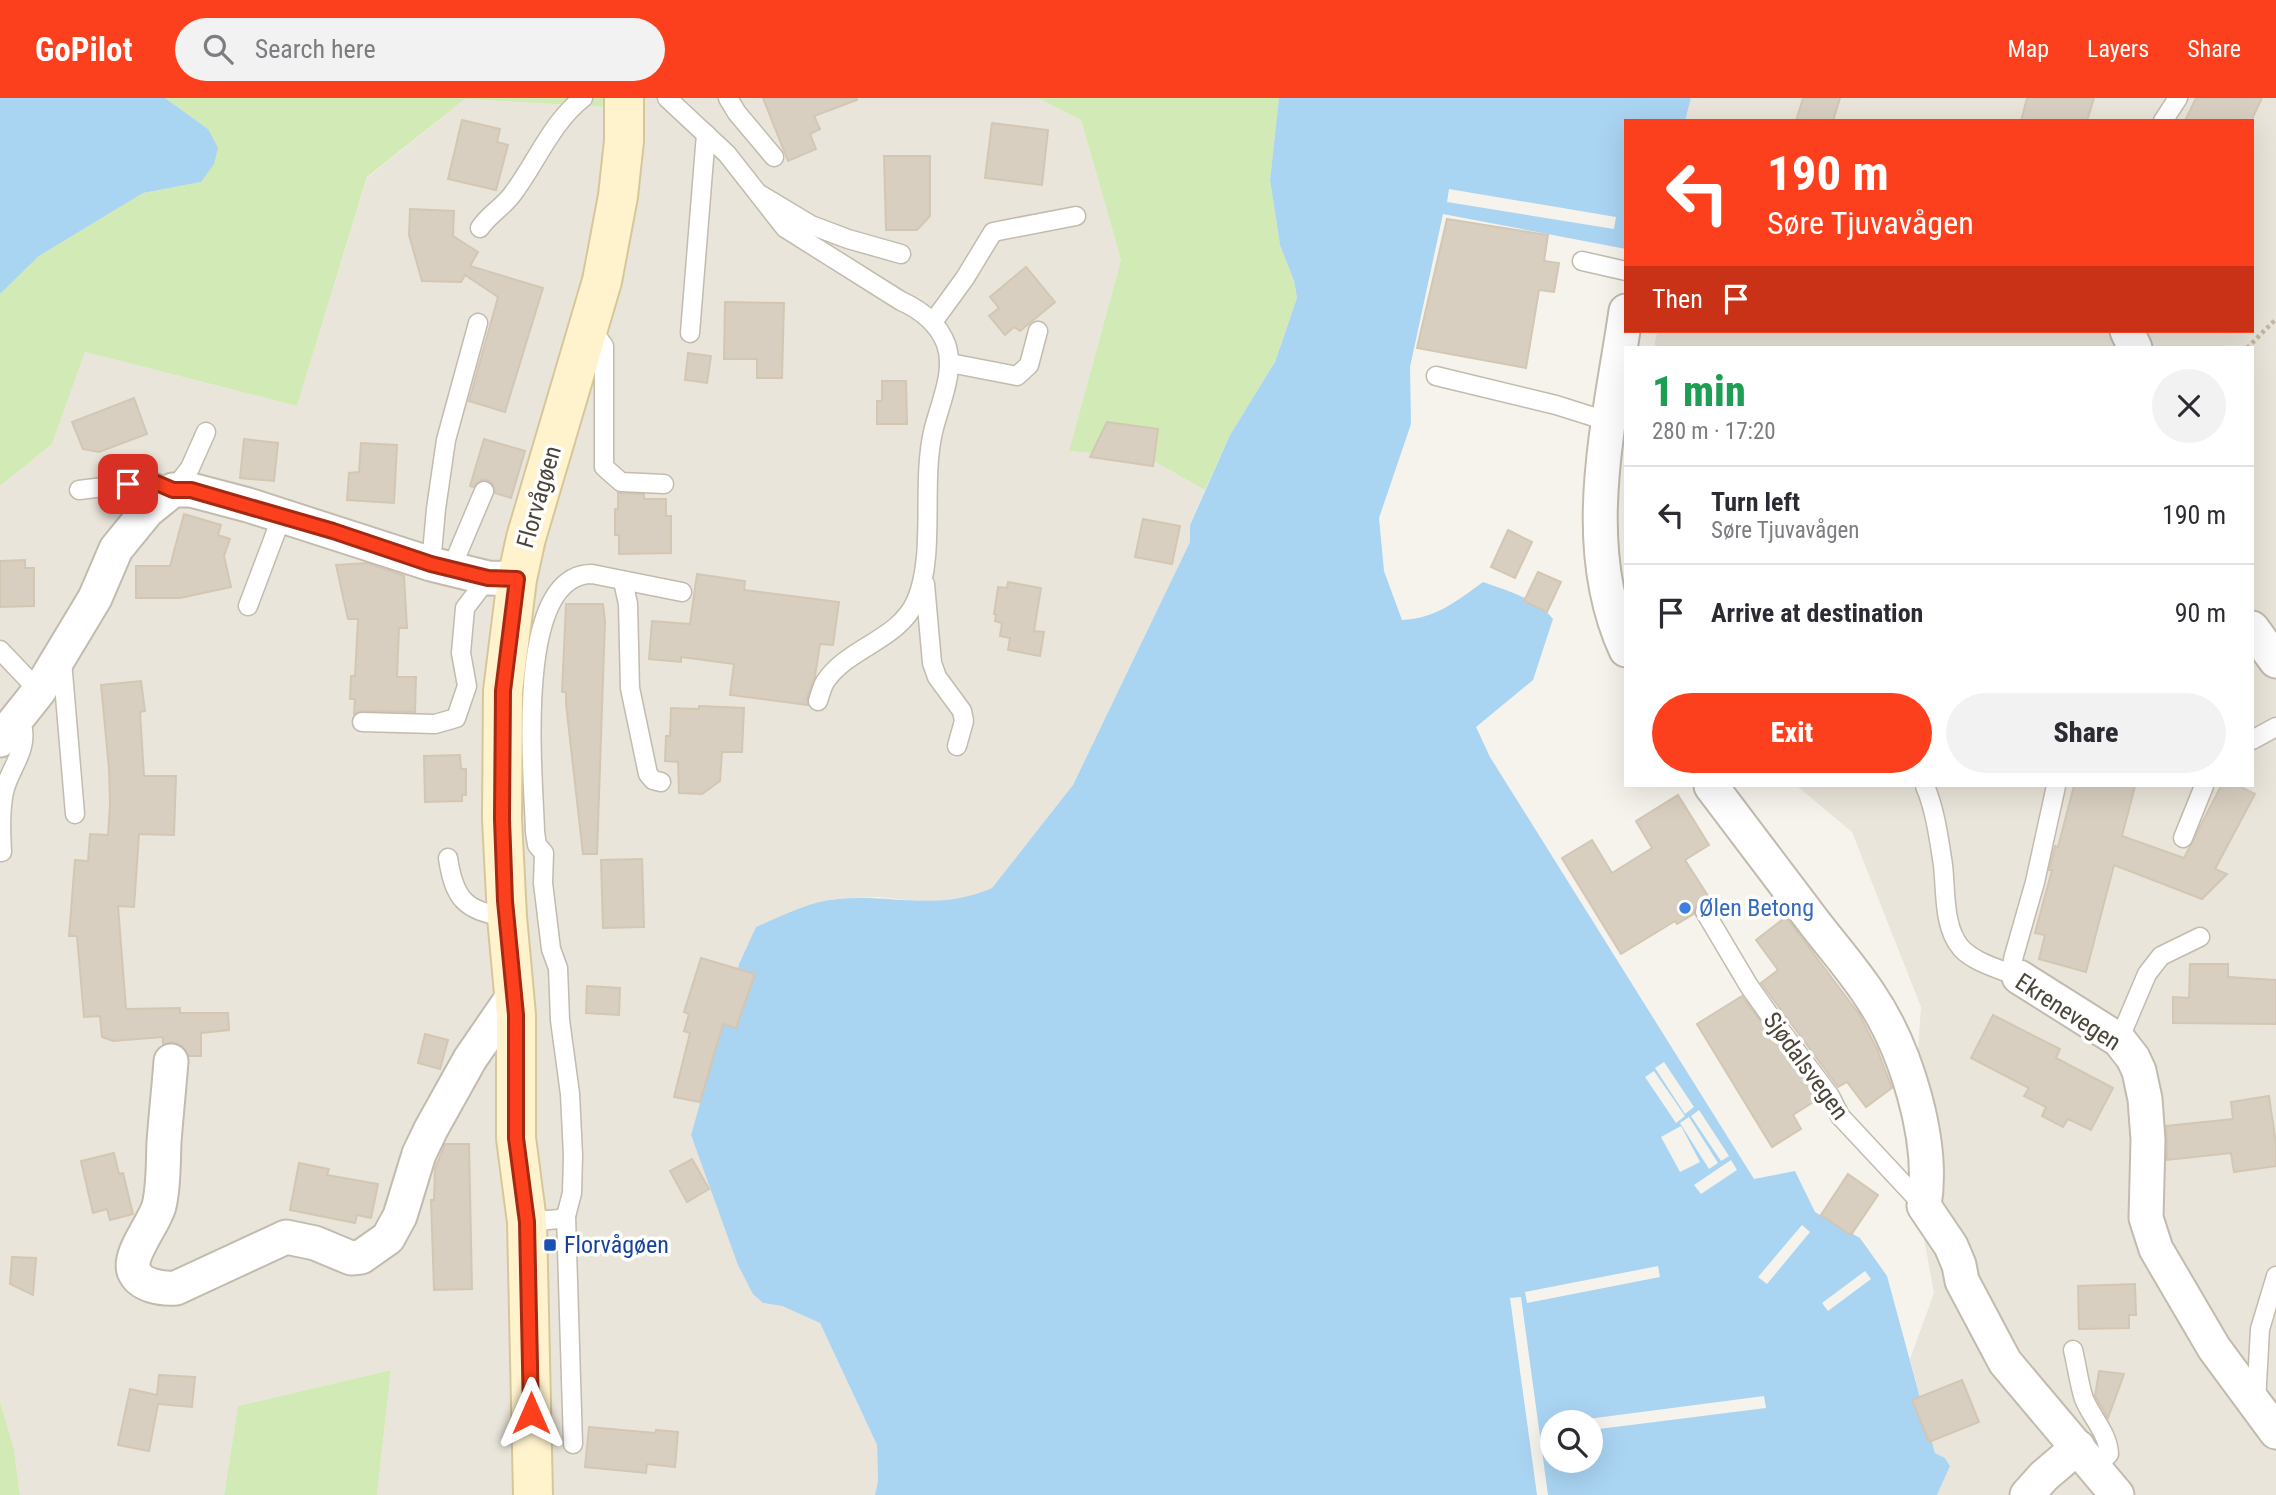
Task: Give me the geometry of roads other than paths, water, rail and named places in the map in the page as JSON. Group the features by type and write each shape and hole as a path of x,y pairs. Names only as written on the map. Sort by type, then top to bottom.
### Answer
{"main road":[{"name":"Florvågøen","path":"533,1495 527,1222 516,1138 514,995 502,819 502,579 530,526 602,281 618,196 624,141 624,98"}],"street":[{"path":"1624,325 1600,509 1602,562 1608,604 1624,645"},
{"path":"7,731 39,691 95,598 116,549 147,510 173,490 191,490 441,566 502,579"},
{"path":"2254,631 2276,661"},
{"path":"1713,787 1877,1005 1905,1064 1915,1097 1926,1160 1927,1188 1924,1206"},
{"name":"Ekrenevegen","path":"2019,977 2119,1040 2133,1058 2145,1099 2148,1140 2147,1218 2156,1249 2214,1348 2276,1433"},
{"path":"171,1061 162,1189 152,1224 134,1258 133,1266 137,1275 153,1286 176,1288 286,1237 315,1243 351,1258 361,1257 388,1238 400,1216 419,1154 430,1129 470,1059 514,995"},
{"name":"Sjødalsvegen","path":"1924,1206 1951,1246 1962,1281 2006,1363 2117,1495"},
{"path":"2027,1495 2043,1476 2087,1457"}],"lane":[{"path":"480,228 486,219 513,195 559,123 583,98"},
{"path":"667,98 727,155 785,228 917,309 933,322 946,345 950,363 932,437 926,498 924,573 932,663 937,677 962,711 964,721 957,746"},
{"path":"728,98 737,113 774,157"},
{"path":"2164,119 2178,98"},
{"path":"690,333 706,134"},
{"path":"755,192 772,199 811,225 901,254"},
{"path":"933,322 965,278 993,232 1076,216"},
{"path":"1582,261 1624,271"},
{"path":"441,566 436,509 446,440 478,323"},
{"path":"950,363 1017,376 1029,365 1038,331"},
{"name":"Florvågøen","path":"586,333 598,338 604,346 604,467 621,482 664,484"},
{"path":"1436,376 1556,405 1610,422"},
{"path":"79,490 152,481 173,490 190,468 206,432"},
{"path":"441,566 455,555 484,491"},
{"path":"248,606 282,516"},
{"path":"818,701 824,682 841,664 883,639 905,616 915,603 924,573"},
{"path":"573,1444 566,1216 572,1193 570,1094 560,1020 558,968 551,949 542,883 544,853 537,845 535,832 531,698 540,632 548,607 556,593 582,574 682,592"},
{"path":"362,722 435,724 456,718 467,685 461,653 465,608 502,579"},
{"path":"623,581 628,604 630,688 648,774 661,782"},
{"path":"0,650 39,691"},
{"path":"61,654 75,814"},
{"path":"2,852 4,789 25,737 22,726 7,731"},
{"path":"2254,739 2276,727"},
{"name":"Ekrenevegen","path":"1924,787 1930,798 1942,862 1948,916 1955,937 1960,947 1971,956 2019,977"},
{"path":"2019,977 2012,967 2013,959 2035,882 2056,787"},
{"path":"2183,838 2204,787"},
{"path":"448,858 458,892 470,907 487,915 507,917"},
{"name":"Sjødalsvegen","path":"1705,912 1749,986 1830,1096 1840,1116 1924,1206"},
{"path":"2119,1040 2147,974 2161,956 2200,937"},
{"path":"527,1222 566,1216"},
{"path":"2256,1406 2260,1329 2276,1276"},
{"path":"2073,1350 2083,1396 2108,1442 2109,1454 2087,1457"}],"water":[{"path":"0,98 165,98 208,129 218,148 214,164 201,182 143,193 39,256 0,294"},
{"path":"1279,98 1691,98 1686,119 1624,119 1624,249 1443,214 1410,367 1411,424 1379,518 1384,571 1402,620 1435,613 1483,582 1530,600 1553,619 1533,680 1476,727 1490,757 1754,1179 1795,1171 1815,1212 1860,1238 1887,1276 1935,1453 1945,1458 1950,1466 1937,1495 875,1495 878,1481 877,1445 820,1323 782,1306 763,1303 753,1294 738,1265 691,1135 739,964 756,927 828,900 858,898 934,901 972,895 992,888 1073,785 1190,542 1190,525 1230,435 1275,362 1297,298 1294,281 1280,245 1270,180"}],"place":[{"name":"Ølen Betong","path":"1685,908"},
{"name":"Florvågøen","path":"550,1245"}]}
